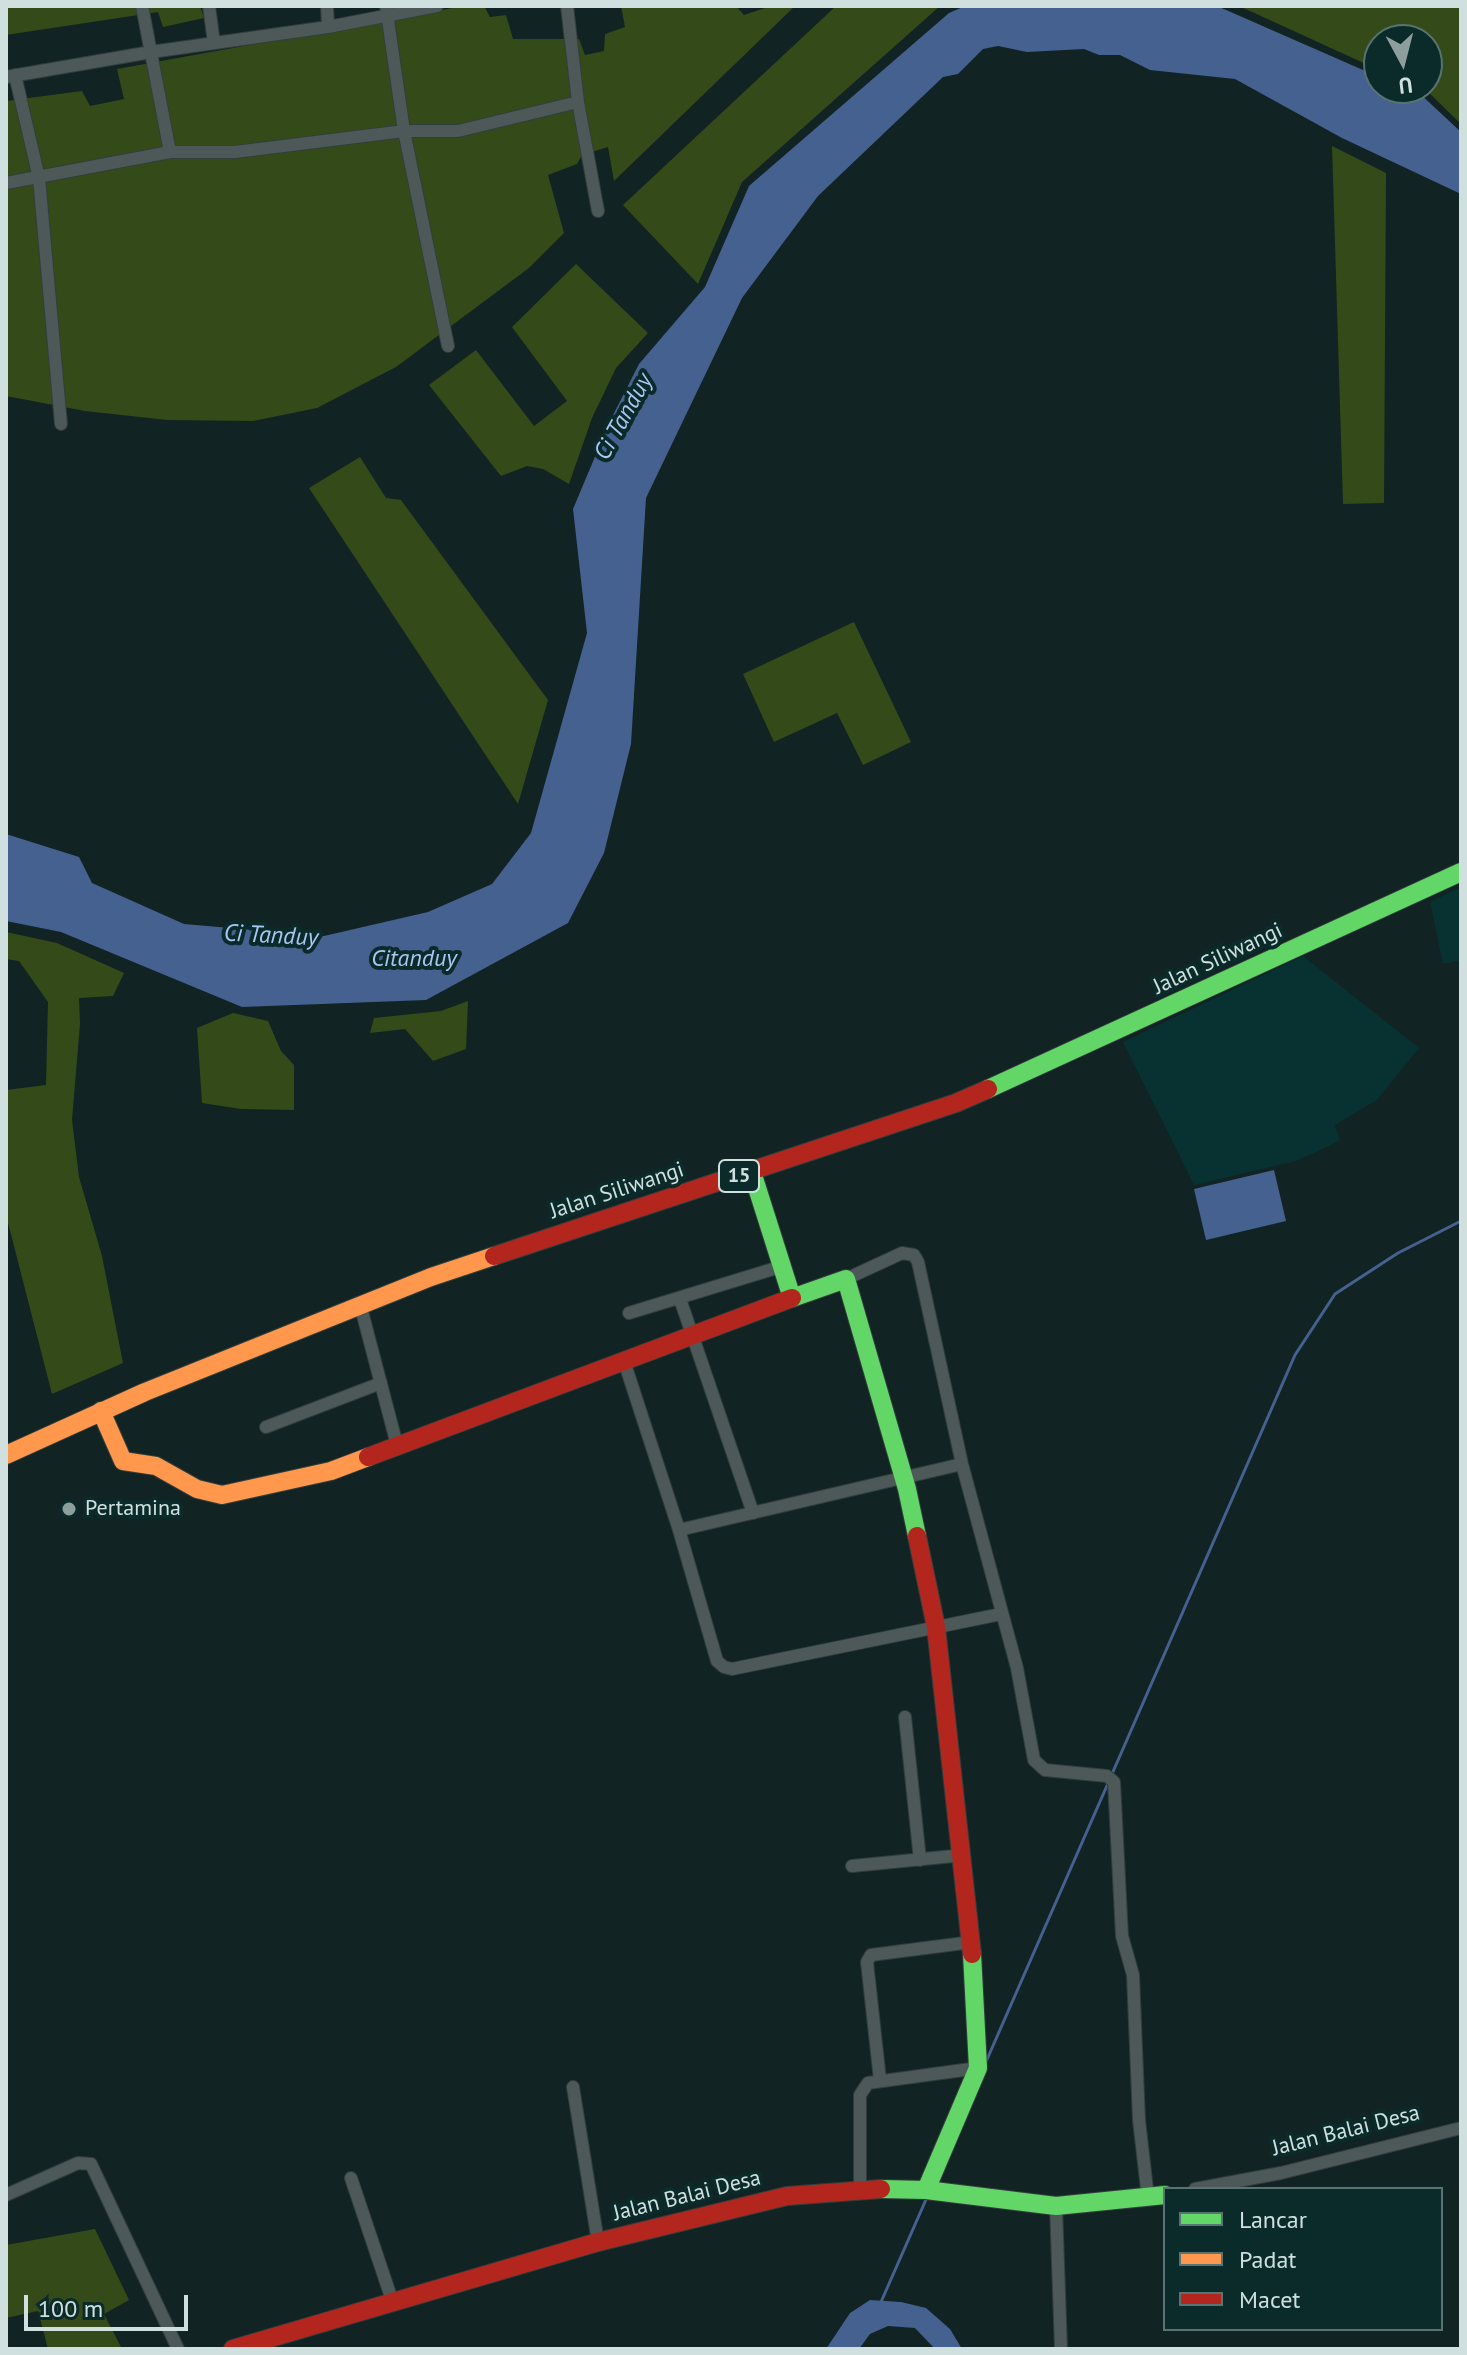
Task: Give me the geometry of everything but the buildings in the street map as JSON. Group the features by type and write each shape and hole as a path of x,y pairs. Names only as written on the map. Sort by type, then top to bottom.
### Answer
{"main road":[{"name":"Jalan Siliwangi","path":"6,1455 101,1411 360,1304 956,1103 1461,872"},
{"path":"752,1172 792,1298"},
{"path":"101,1411 123,1461 165,1469 211,1494 222,1495 331,1471 846,1279 904,1480 936,1627 964,1855 978,2068 932,2191"},
{"name":"Jalan Balai Desa","path":"233,2349 598,2242 787,2196 860,2188 932,2191 1056,2206 1157,2196"}],"street":[{"path":"142,6 170,152"},
{"path":"209,6 214,43"},
{"path":"327,6 328,27"},
{"path":"61,424 39,178 10,76 328,27 386,11 437,6"},
{"path":"567,6 578,102 598,211"},
{"path":"386,11 404,131 448,346"},
{"path":"6,183 170,152 235,152 404,131 458,131 578,102"},
{"path":"846,1279 902,1253 914,1255 962,1464 1017,1668 1038,1767 1111,1779 1122,1936 1133,1975 1139,2120 1157,2196"},
{"path":"629,1313 783,1266"},
{"path":"680,1299 753,1513"},
{"path":"360,1304 397,1445"},
{"path":"624,1361 679,1530 717,1661 724,1667 1001,1614"},
{"path":"266,1427 381,1383"},
{"path":"679,1530 904,1480 962,1464"},
{"path":"905,1717 920,1860"},
{"path":"852,1866 964,1855"},
{"path":"880,2080 867,1962 871,1955 972,1942"},
{"path":"860,2188 860,2095 868,2083 978,2068"},
{"path":"573,2087 598,2242"},
{"name":"Jalan Balai Desa","path":"1206,2187 1281,2173 1461,2128"},
{"path":"6,2195 78,2163 91,2164 178,2349"},
{"path":"351,2178 392,2300"},
{"path":"1056,2206 1061,2349"}],"shaded area":[{"path":"1461,887 1461,960 1443,964 1430,902"},
{"path":"1303,956 1419,1048 1377,1100 1335,1125 1340,1141 1296,1161 1194,1185 1123,1042"}],"green space":[{"path":"6,6 200,6 204,18 163,27 158,12 6,35"},
{"path":"464,6 484,6 490,17 506,15 513,39 579,39 585,55 604,51 605,34 625,27 621,6 736,6 744,15 771,6 795,6 614,181 608,147 582,155 577,164 548,175 564,233 529,268 396,367 317,408 253,421 167,420 85,411 6,396 6,101 82,91 90,106 124,99 117,69"},
{"path":"836,6 940,6 742,182 698,284 623,205"},
{"path":"1239,6 1461,6 1461,124 1440,104 1443,104 1443,24 1363,24 1363,63"},
{"path":"1332,146 1386,173 1384,503 1343,504"},
{"path":"576,264 648,333 616,368 592,418 569,484 543,469 527,466 501,476 429,385 476,350 534,426 567,401 512,327"},
{"path":"360,457 386,498 401,500 548,700 518,804 309,488"},
{"path":"854,622 911,742 863,765 837,713 774,742 743,674"},
{"path":"6,932 57,943 124,973 113,996 79,998 80,1024 72,1120 79,1177 102,1256 123,1363 52,1394 6,1215 6,1090 46,1085 48,1002 19,961 6,959"},
{"path":"468,1001 466,1049 433,1061 405,1029 370,1033 374,1018 441,1011"},
{"path":"233,1013 268,1021 281,1051 294,1065 294,1110 241,1109 202,1103 197,1028"},
{"path":"95,2229 129,2300 104,2314 122,2349 48,2349 38,2311 6,2318 6,2245"}],"water":[{"name":"Citanduy","path":"965,6 1217,6 1363,70 1363,104 1431,104 1461,132 1461,194 1342,138 1235,79 1150,70 1120,55 1099,55 1084,49 1027,52 998,46 983,49 958,74 943,77 818,196 742,298 646,498 631,744 604,853 568,923 426,1000 242,1007 61,932 6,921 6,834 79,857 92,883 184,924 324,936 428,912 492,884 531,833 587,633 573,509 610,421 639,364 705,287 749,186 949,13"},
{"path":"1274,1170 1286,1221 1206,1240 1194,1189"},
{"path":"870,2300 901,2302 926,2308 950,2329 962,2349 935,2349 915,2328 888,2326 870,2334 859,2349 826,2349 850,2313"}],"waterway":[{"path":"1112,1774 1295,1355 1335,1294 1398,1253 1461,1221"},
{"path":"985,2064 1109,1781"},
{"path":"881,2302 928,2195"}],"traffic: fast":[{"path":"988,1089 1461,872"},
{"path":"752,1172 792,1298 846,1279 907,1489 917,1536"},
{"path":"926,2190 978,2068 972,1954"},
{"path":"881,2189 926,2190 1056,2206 1163,2195"}],"traffic: slow":[{"path":"6,1455 145,1392 431,1277 494,1256"},
{"path":"101,1411 123,1461 156,1466 197,1489 222,1495 331,1471 368,1457"}],"traffic: jam":[{"path":"494,1256 956,1103 988,1089"},
{"path":"368,1457 792,1298"},
{"path":"917,1536 936,1627 972,1954"},
{"path":"233,2349 598,2242 787,2196 881,2189"}],"place":[{"name":"Pertamina","path":"69,1509"}],"water label":[{"name":"Ci Tanduy","path":"624,417"},
{"name":"Ci Tanduy","path":"271,936"}]}
